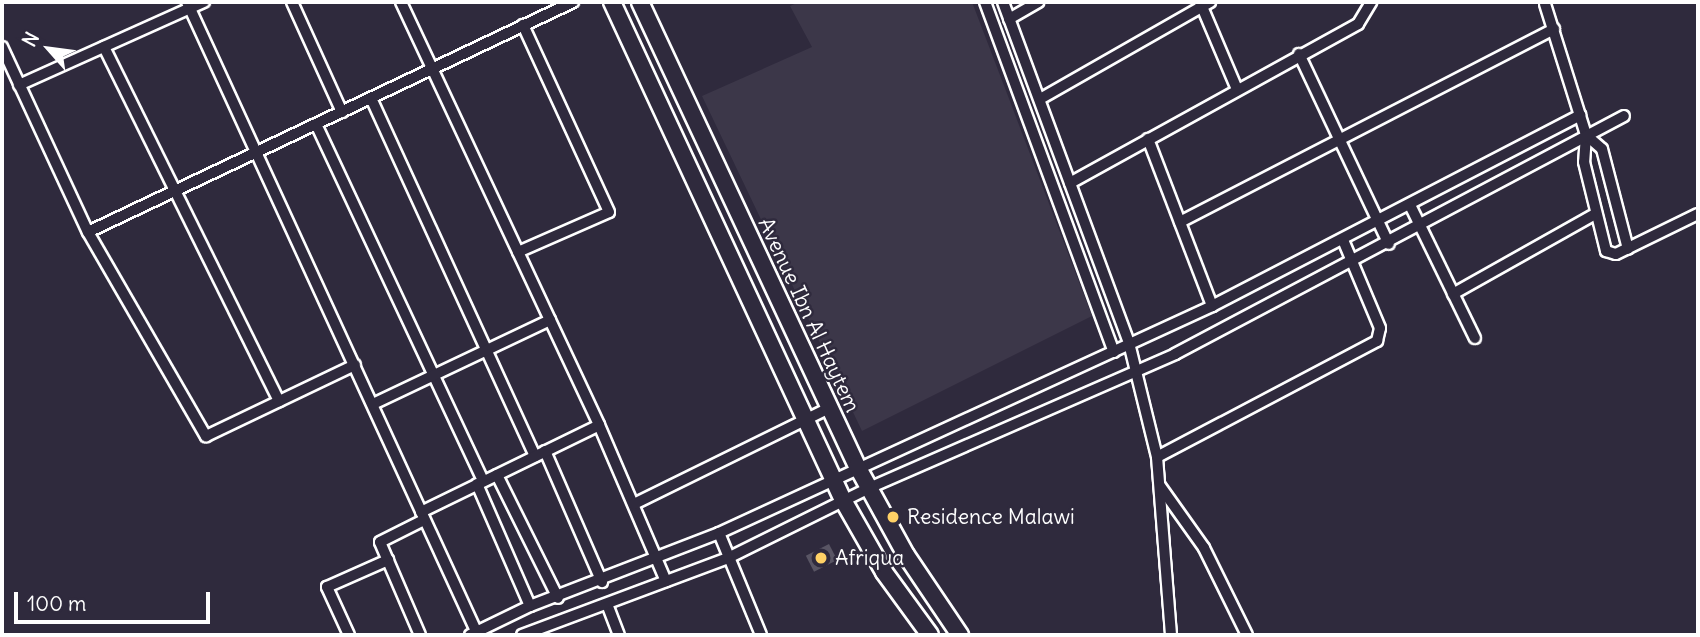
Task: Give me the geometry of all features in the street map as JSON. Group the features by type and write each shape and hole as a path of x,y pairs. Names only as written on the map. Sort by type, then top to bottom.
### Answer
{"street":[{"path":"19,85 189,5 204,2"},
{"path":"292,2 342,112"},
{"path":"401,2 599,425 666,581"},
{"path":"88,232 573,2"},
{"path":"612,2 808,419 843,500 877,562 930,635"},
{"name":"Avenue Ibn Al Haytem","path":"640,2 857,466 960,635"},
{"path":"985,2 1114,352"},
{"path":"1003,2 1129,343 1157,457 1160,486 1157,512 1171,635"},
{"path":"1009,19 1039,2"},
{"path":"1070,183 1299,54 1358,24 1371,2"},
{"path":"1040,99 1204,3 1237,89"},
{"path":"1545,4 1586,135 1583,148 1590,192 1606,251 1628,248 1698,214"},
{"path":"189,5 373,404 474,633 530,606 602,582 719,533 832,477 1114,352 1379,222 1580,115"},
{"path":"518,252 609,212 523,25"},
{"path":"1180,222 1339,136 1554,30"},
{"path":"2,47 88,232 206,436 355,365"},
{"path":"104,47 279,401"},
{"path":"1299,54 1389,244"},
{"path":"371,98 487,350 602,582"},
{"path":"522,635 728,558 843,500 1135,370 1354,263 1623,116"},
{"path":"316,124 433,376 530,606"},
{"path":"1586,135 1602,149 1628,248"},
{"path":"1148,139 1212,306"},
{"path":"1590,192 1612,187"},
{"path":"1410,205 1475,338"},
{"path":"1453,294 1595,214"},
{"path":"1157,457 1377,341 1380,328 1343,240"},
{"path":"373,404 550,320"},
{"path":"634,504 829,408"},
{"path":"420,635 380,542 480,483 599,425"},
{"path":"497,475 558,598"},
{"path":"1160,486 1203,548 1247,635"},
{"path":"719,533 758,634"},
{"path":"349,635 327,587 388,560"},
{"path":"607,604 620,635"}],"shaded area":[{"path":"799,2 972,2 1092,316 862,431 702,96 812,47 790,6"}],"building":[{"name":"Afriqua","path":"829,544 837,560 814,572 806,556"}],"place":[{"name":"Residence Malawi","path":"893,517"},
{"name":"Afriqua","path":"821,558"}]}
